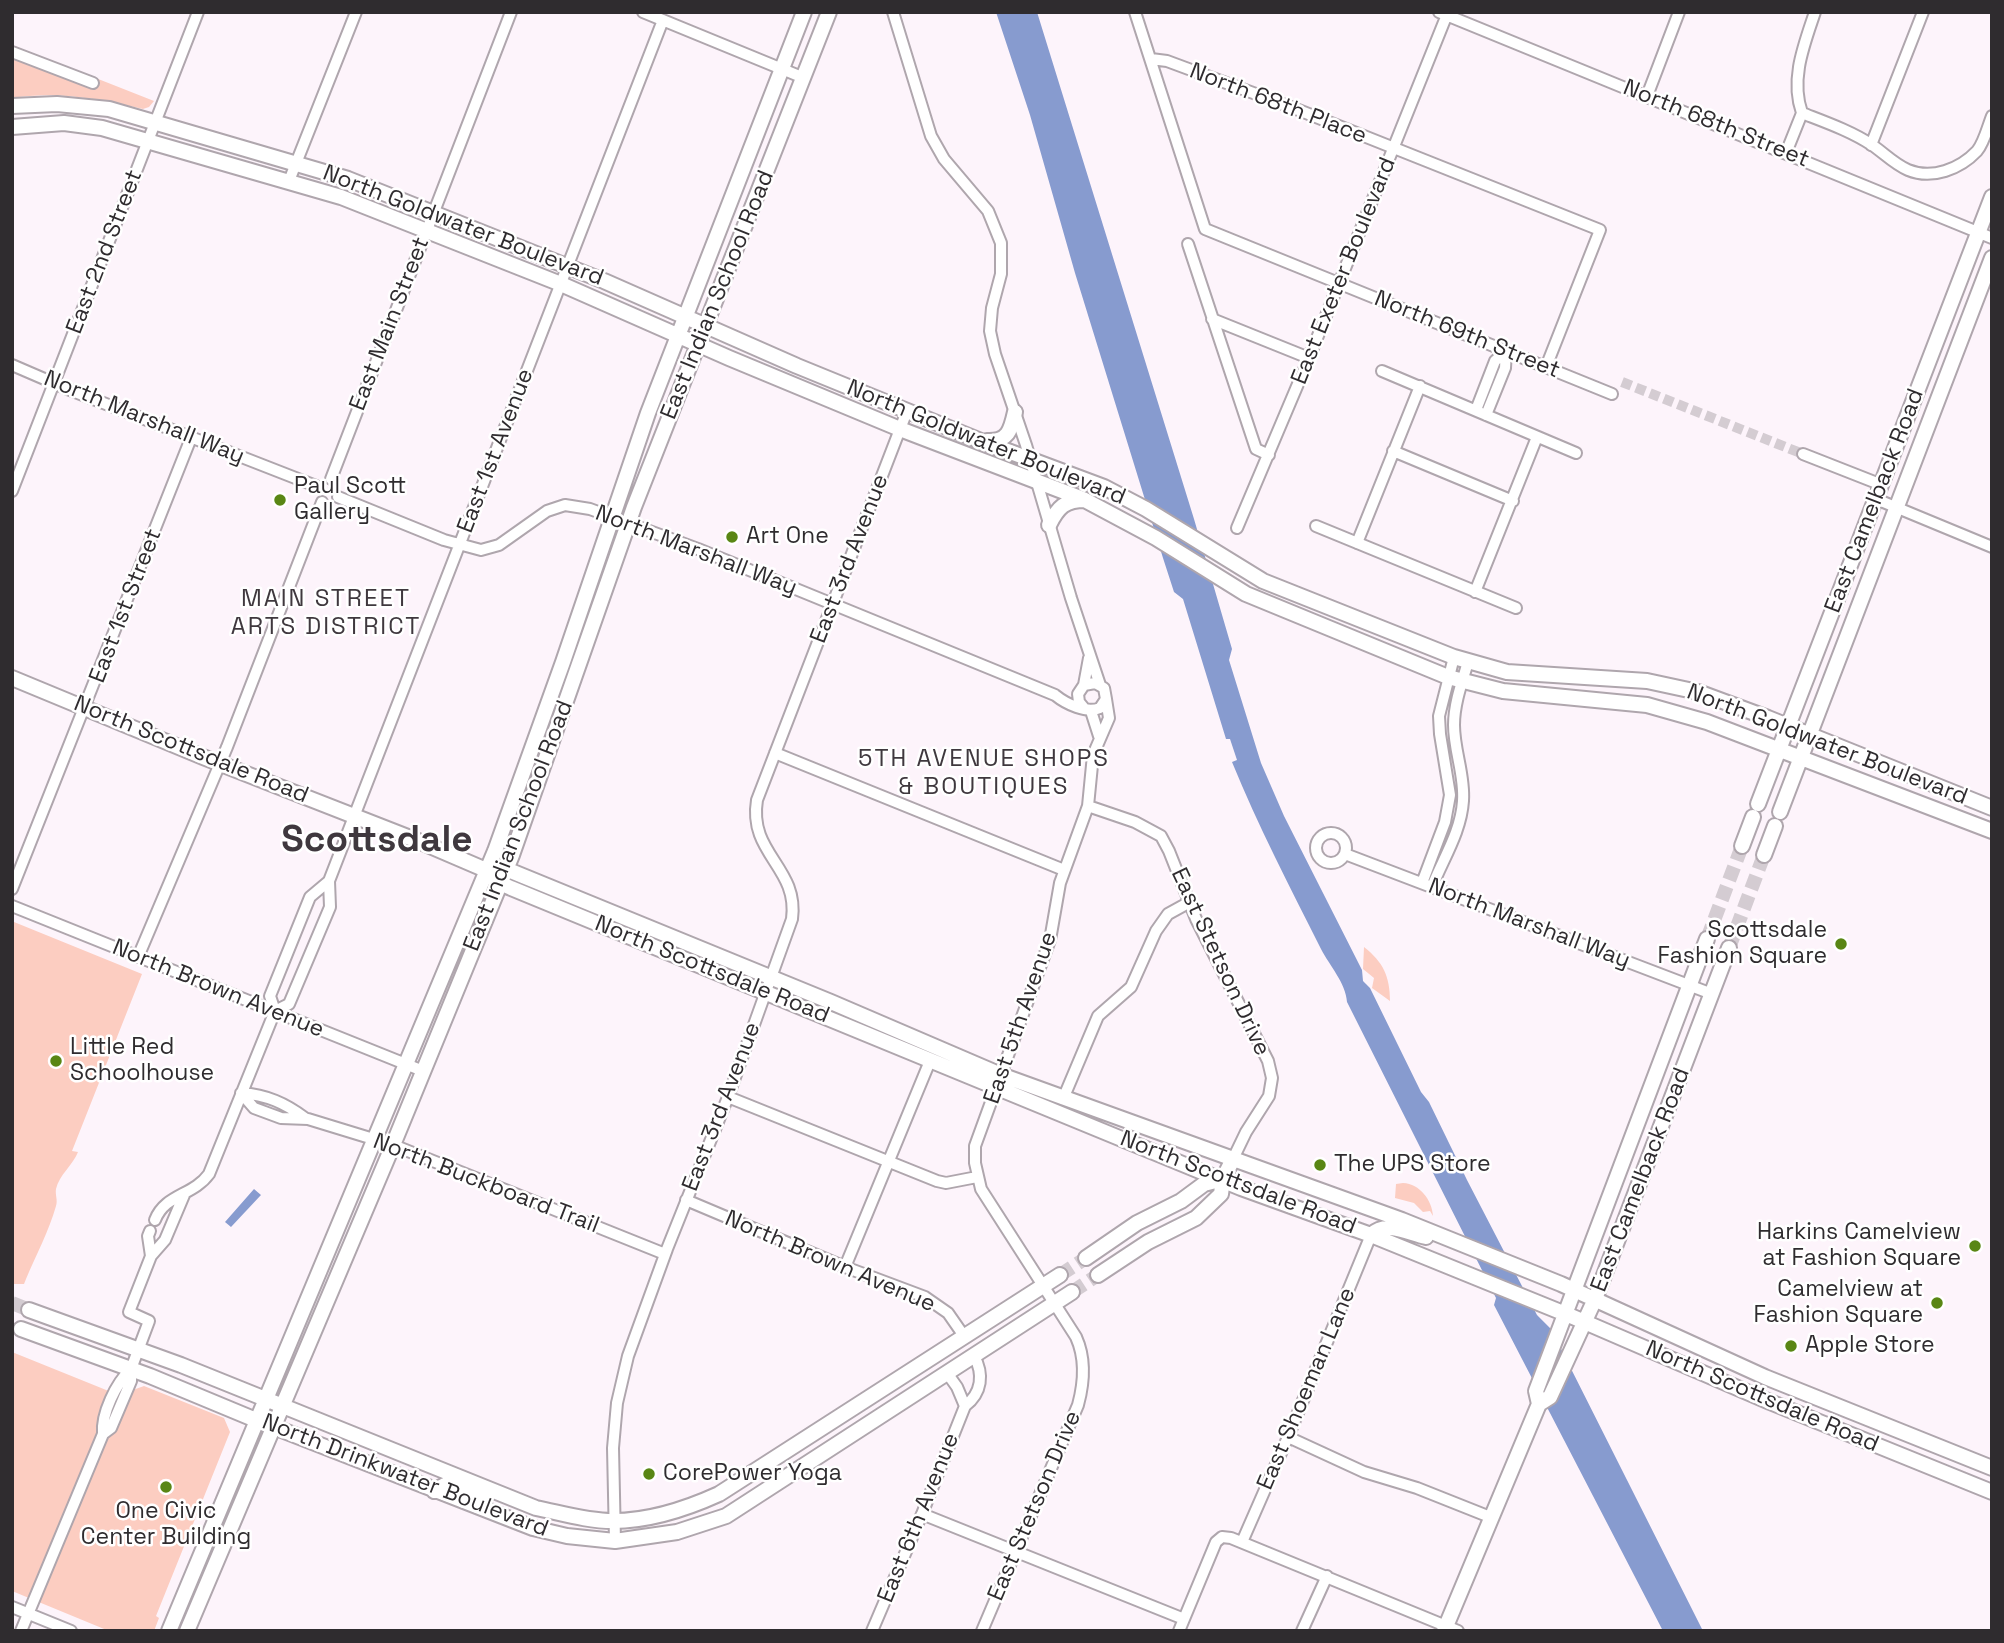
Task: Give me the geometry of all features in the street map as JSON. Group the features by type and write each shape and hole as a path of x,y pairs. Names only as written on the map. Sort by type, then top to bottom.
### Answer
{"main road":[{"name":"East Indian School Road","path":"169,1631 486,870 543,717 648,413 804,12"},
{"name":"East Indian School Road","path":"187,1631 393,1145 503,876 629,522 829,12"},
{"name":"North Goldwater Boulevard","path":"12,106 91,106 155,122 367,185 568,265 907,411 1104,487 1146,509 1263,581 1454,657 1507,672 1647,681 1710,696 1985,806"},
{"name":"North Goldwater Boulevard","path":"12,127 77,123 149,140 360,203 561,284 900,429 1086,500 1156,538 1246,594 1455,679 1526,694 1647,705 1707,722 1992,831"},
{"name":"East Camelback Road","path":"1742,846 1876,499 1985,235 1992,197"},
{"name":"East Camelback Road","path":"1764,855 1992,258"},
{"path":"981,441 1004,438 1012,427 1015,412"},
{"path":"1049,525 1061,506 1072,500 1086,500"},
{"name":"North Scottsdale Road","path":"12,678 486,870 771,977 999,1082 1241,1188 1371,1235 1534,1301 1563,1320 1585,1322 1782,1407 1992,1492"},
{"path":"543,717 560,722"},
{"path":"1902,796 1910,791 1955,808 1985,806"},
{"path":"1955,817 1978,813 1992,819"},
{"name":"North Scottsdale Road","path":"503,876 930,1061 1063,1099 1346,1198 1574,1290 1765,1377 1992,1468"},
{"name":"East Camelback Road","path":"1539,1404 1536,1391 1707,940"},
{"name":"East Camelback Road","path":"1449,1629 1490,1517 1539,1404 1550,1397 1595,1299 1729,948"},
{"path":"1098,1275 1148,1242 1196,1218 1221,1194 1223,1179 1233,1159"},
{"path":"1086,1258 1137,1223 1181,1201 1204,1184 1223,1179"},
{"path":"1371,1235 1388,1227 1426,1237 1448,1238"},
{"name":"North Drinkwater Boulevard","path":"29,1310 137,1348 537,1508 595,1520 615,1521 666,1514 719,1494 1060,1275"},
{"name":"North Drinkwater Boulevard","path":"21,1328 534,1528 567,1536 615,1541 677,1532 726,1516 1072,1292"},
{"path":"434,1491 445,1485 484,1496 498,1493"}],"street":[{"name":"East 2nd Street","path":"12,491 198,12"},
{"path":"289,181 356,12"},
{"name":"East Main Street","path":"331,480 511,12"},
{"path":"643,12 804,78"},
{"path":"893,12 934,143 959,178 988,211 1001,243 1001,274 992,308 990,331 1089,658 1105,691 1106,699 1100,708 1087,709"},
{"path":"1136,12 1151,59"},
{"path":"1647,96 1679,12"},
{"path":"1786,153 1802,113 1797,100 1799,57 1815,12"},
{"path":"1871,145 1923,12"},
{"name":"North 68th Street","path":"1444,13 1985,235"},
{"name":"East Exeter Boulevard","path":"1237,528 1309,358 1444,13"},
{"name":"East 1st Avenue","path":"155,1220 160,1208 167,1202 196,1188 209,1174 275,1011 289,1004 330,907 328,881 663,20"},
{"path":"12,52 93,83"},
{"name":"North 68th Place","path":"1151,59 1180,66 1600,230 1546,367"},
{"name":"North 69th Street","path":"1151,59 1205,229 1612,394"},
{"path":"1802,113 1833,125 1871,145 1888,159 1910,171 1931,173 1953,171 1979,149 1992,116"},
{"path":"1188,244 1256,449 1269,454"},
{"path":"1212,319 1309,358"},
{"path":"1481,412 1505,368 1506,351"},
{"name":"North Marshall Way","path":"12,365 316,486"},
{"path":"1382,371 1576,453"},
{"path":"1357,543 1420,386"},
{"name":"East 3rd Avenue","path":"615,1541 613,1448 617,1402 632,1342 727,1097 793,911 789,886 763,845 756,826 757,800 907,411"},
{"path":"1475,592 1537,437"},
{"name":"East 1st Street","path":"12,889 191,438"},
{"path":"1393,451 1513,500"},
{"path":"1803,454 1882,485"},
{"path":"323,480 331,480 339,487 338,497 331,503 322,502 315,494 316,486 323,480"},
{"name":"North Marshall Way","path":"338,497 460,546 481,550 491,549 547,511 565,505 590,509 629,522 1087,709"},
{"path":"1876,499 1992,547"},
{"path":"138,957 220,763 322,502"},
{"path":"1316,526 1516,608"},
{"path":"1427,885 1459,828 1462,812 1462,781 1454,724 1454,657"},
{"path":"1089,658 1078,699 1087,709 1099,736"},
{"path":"1455,679 1468,662"},
{"path":"1055,695 1092,682 1100,685"},
{"name":"East 5th Avenue","path":"1044,1285 981,1189 974,1155 1050,940 1064,870 1088,806 1091,762 1099,736 1105,730 1109,718 1106,699"},
{"path":"775,753 1064,870"},
{"name":"East Stetson Drive","path":"1088,806 1135,822 1161,836 1188,903 1268,1061 1272,1078 1269,1096 1246,1132 1233,1159"},
{"name":"North Marshall Way","path":"1345,854 1712,994"},
{"name":"East 1st Avenue","path":"275,1011 270,996 310,897 328,881"},
{"path":"1063,1099 1098,1016 1131,987 1156,931 1168,914 1188,903"},
{"name":"North Brown Avenue","path":"12,906 423,1071"},
{"path":"845,1267 930,1061"},
{"name":"North Buckboard Trail","path":"241,1093 261,1094 287,1105 305,1118 393,1145 665,1254"},
{"path":"727,1097 937,1181 946,1183 977,1177"},
{"name":"East 1st Avenue","path":"21,1631 103,1434 102,1423 122,1377 131,1369 149,1321 129,1312 151,1255 165,1240 184,1195"},
{"name":"North Brown Avenue","path":"686,1200 937,1304 948,1313 964,1336"},
{"name":"East 1st Avenue","path":"150,1231 148,1236 151,1255"},
{"name":"East Shoeman Lane","path":"1242,1542 1371,1235"},
{"name":"East Stetson Drive","path":"982,1631 1083,1390 1081,1349 1044,1285"},
{"name":"East 6th Avenue","path":"872,1631 965,1406 972,1401 980,1381 980,1367 974,1356"},
{"name":"East 6th Avenue","path":"947,1374 957,1387 965,1406"},
{"path":"1288,1437 1364,1472 1417,1488 1490,1517"},
{"path":"922,1514 1184,1619"},
{"path":"1180,1631 1216,1542 1222,1537 1242,1542 1326,1576 1449,1629"},
{"path":"1304,1626 1326,1576"},
{"path":"12,1607 71,1631"}],"shaded area":[{"path":"12,45 154,101 143,109 78,97 45,95 12,98"},
{"path":"14,922 142,974 72,1151 78,1152 58,1184 57,1204 46,1234 24,1284 14,1284 12,1287"},
{"path":"1364,947 1384,970 1389,984 1390,1001 1372,988 1374,978 1363,969"},
{"path":"1396,1184 1415,1186 1424,1194 1433,1216 1430,1211 1423,1212 1414,1203 1395,1198"},
{"path":"12,1352 126,1398 130,1391 144,1386 224,1418 230,1432 156,1616 159,1618 154,1631 109,1631 12,1591"}],"water":[{"path":"996,12 1037,12 1194,519 1232,649 1229,660 1261,763 1284,816 1362,970 1363,981 1370,988 1537,1315 1551,1329 1703,1631 1663,1631 1494,1305 1496,1298 1242,786 1232,762 1237,760 1230,739 1226,739 1183,599 1174,592 1163,558 1075,273 1030,115"},
{"path":"254,1189 261,1195 231,1227 225,1222"}],"tunnel":[{"path":"1622,382 1803,454"},
{"path":"1707,939 1742,846"},
{"path":"1729,948 1764,855"},
{"path":"1060,1275 1086,1258"},
{"path":"1072,1292 1098,1275"},
{"path":"12,1303 29,1310"}],"place":[{"name":"Paul Scott Gallery","path":"280,500"},
{"name":"Art One","path":"732,537"},
{"name":"Scottsdale Fashion Square","path":"1841,944"},
{"name":"Little Red Schoolhouse","path":"56,1061"},
{"name":"The UPS Store","path":"1320,1165"},
{"name":"Harkins Camelview at Fashion Square","path":"1975,1246"},
{"name":"Camelview at Fashion Square","path":"1937,1303"},
{"name":"Apple Store","path":"1791,1346"},
{"name":"CorePower Yoga","path":"649,1474"},
{"name":"One Civic Center Building","path":"166,1487"}],"district":[{"name":"MAIN STREET ARTS DISTRICT","path":"326,613"},
{"name":"5TH AVENUE SHOPS & BOUTIQUES","path":"984,773"},
{"name":"Scottsdale","path":"377,841"}]}
